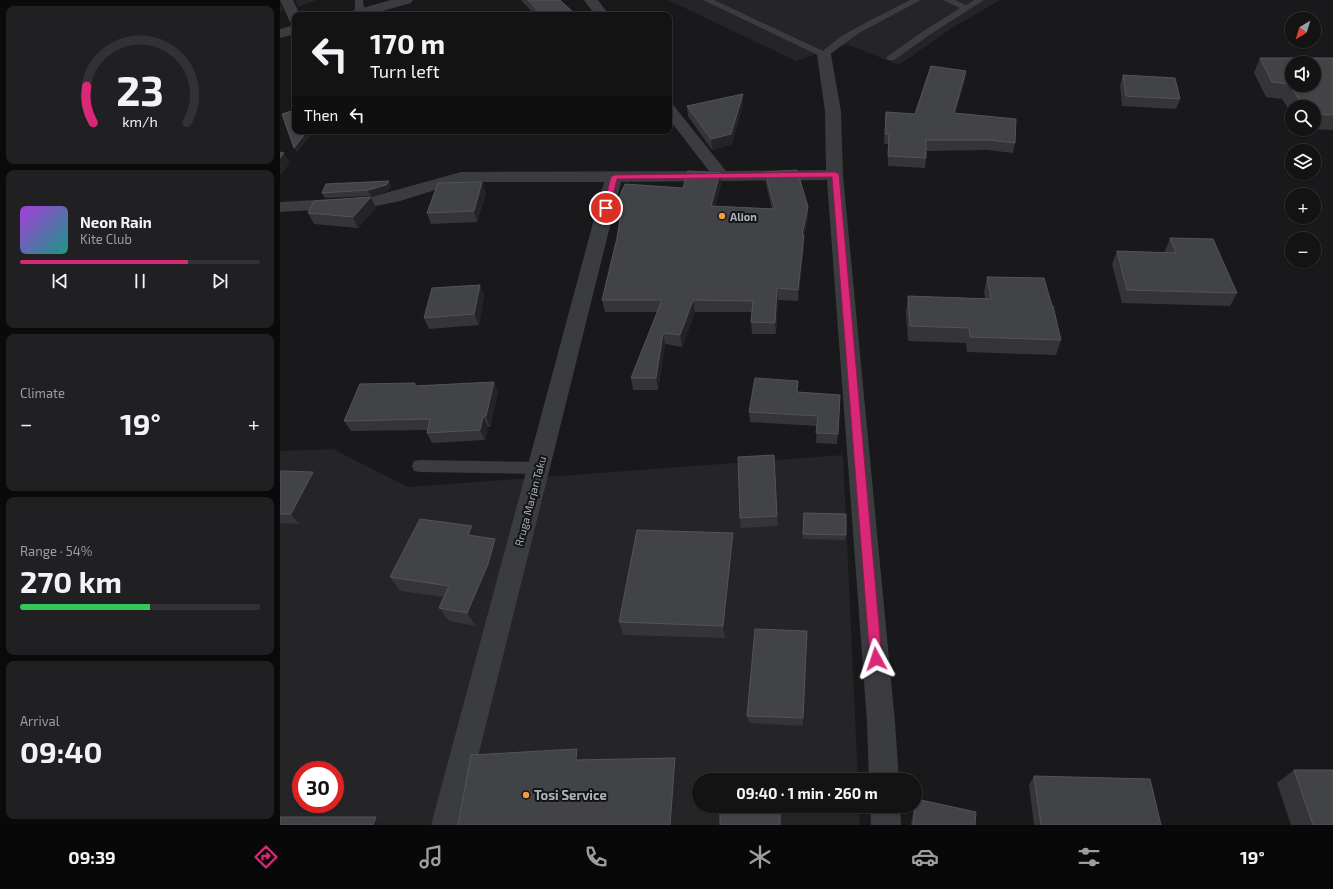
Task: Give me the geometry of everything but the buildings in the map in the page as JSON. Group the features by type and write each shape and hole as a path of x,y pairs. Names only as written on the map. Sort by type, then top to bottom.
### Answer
{"street":[{"path":"286,0 292,13"},
{"path":"358,9 406,0"},
{"path":"591,0 600,12"},
{"path":"280,34 292,30"},
{"path":"824,55 833,111 835,174 881,722 884,773"},
{"path":"672,113 721,176"},
{"path":"280,207 385,200 448,179 461,177 614,177 835,174"},
{"name":"Rruga Marjan Taku","path":"446,825 614,177"},
{"path":"885,813 886,825"}],"lane":[{"path":"707,0 824,55 832,46 846,37 917,0"},
{"path":"947,0 967,8"},
{"path":"891,58 928,32 980,0"},
{"path":"420,466 539,468"}],"shaded area":[{"path":"668,0 1000,0 952,28 899,65 846,44 796,61"},
{"path":"333,449 408,487 843,455 858,773 692,773 692,813 859,813 860,825 280,825 280,451"}],"place":[{"name":"Alion","path":"722,216"},
{"name":"Tosi Service","path":"526,795"}],"route":[{"path":"606,208 614,177 835,174 876,659"}]}
